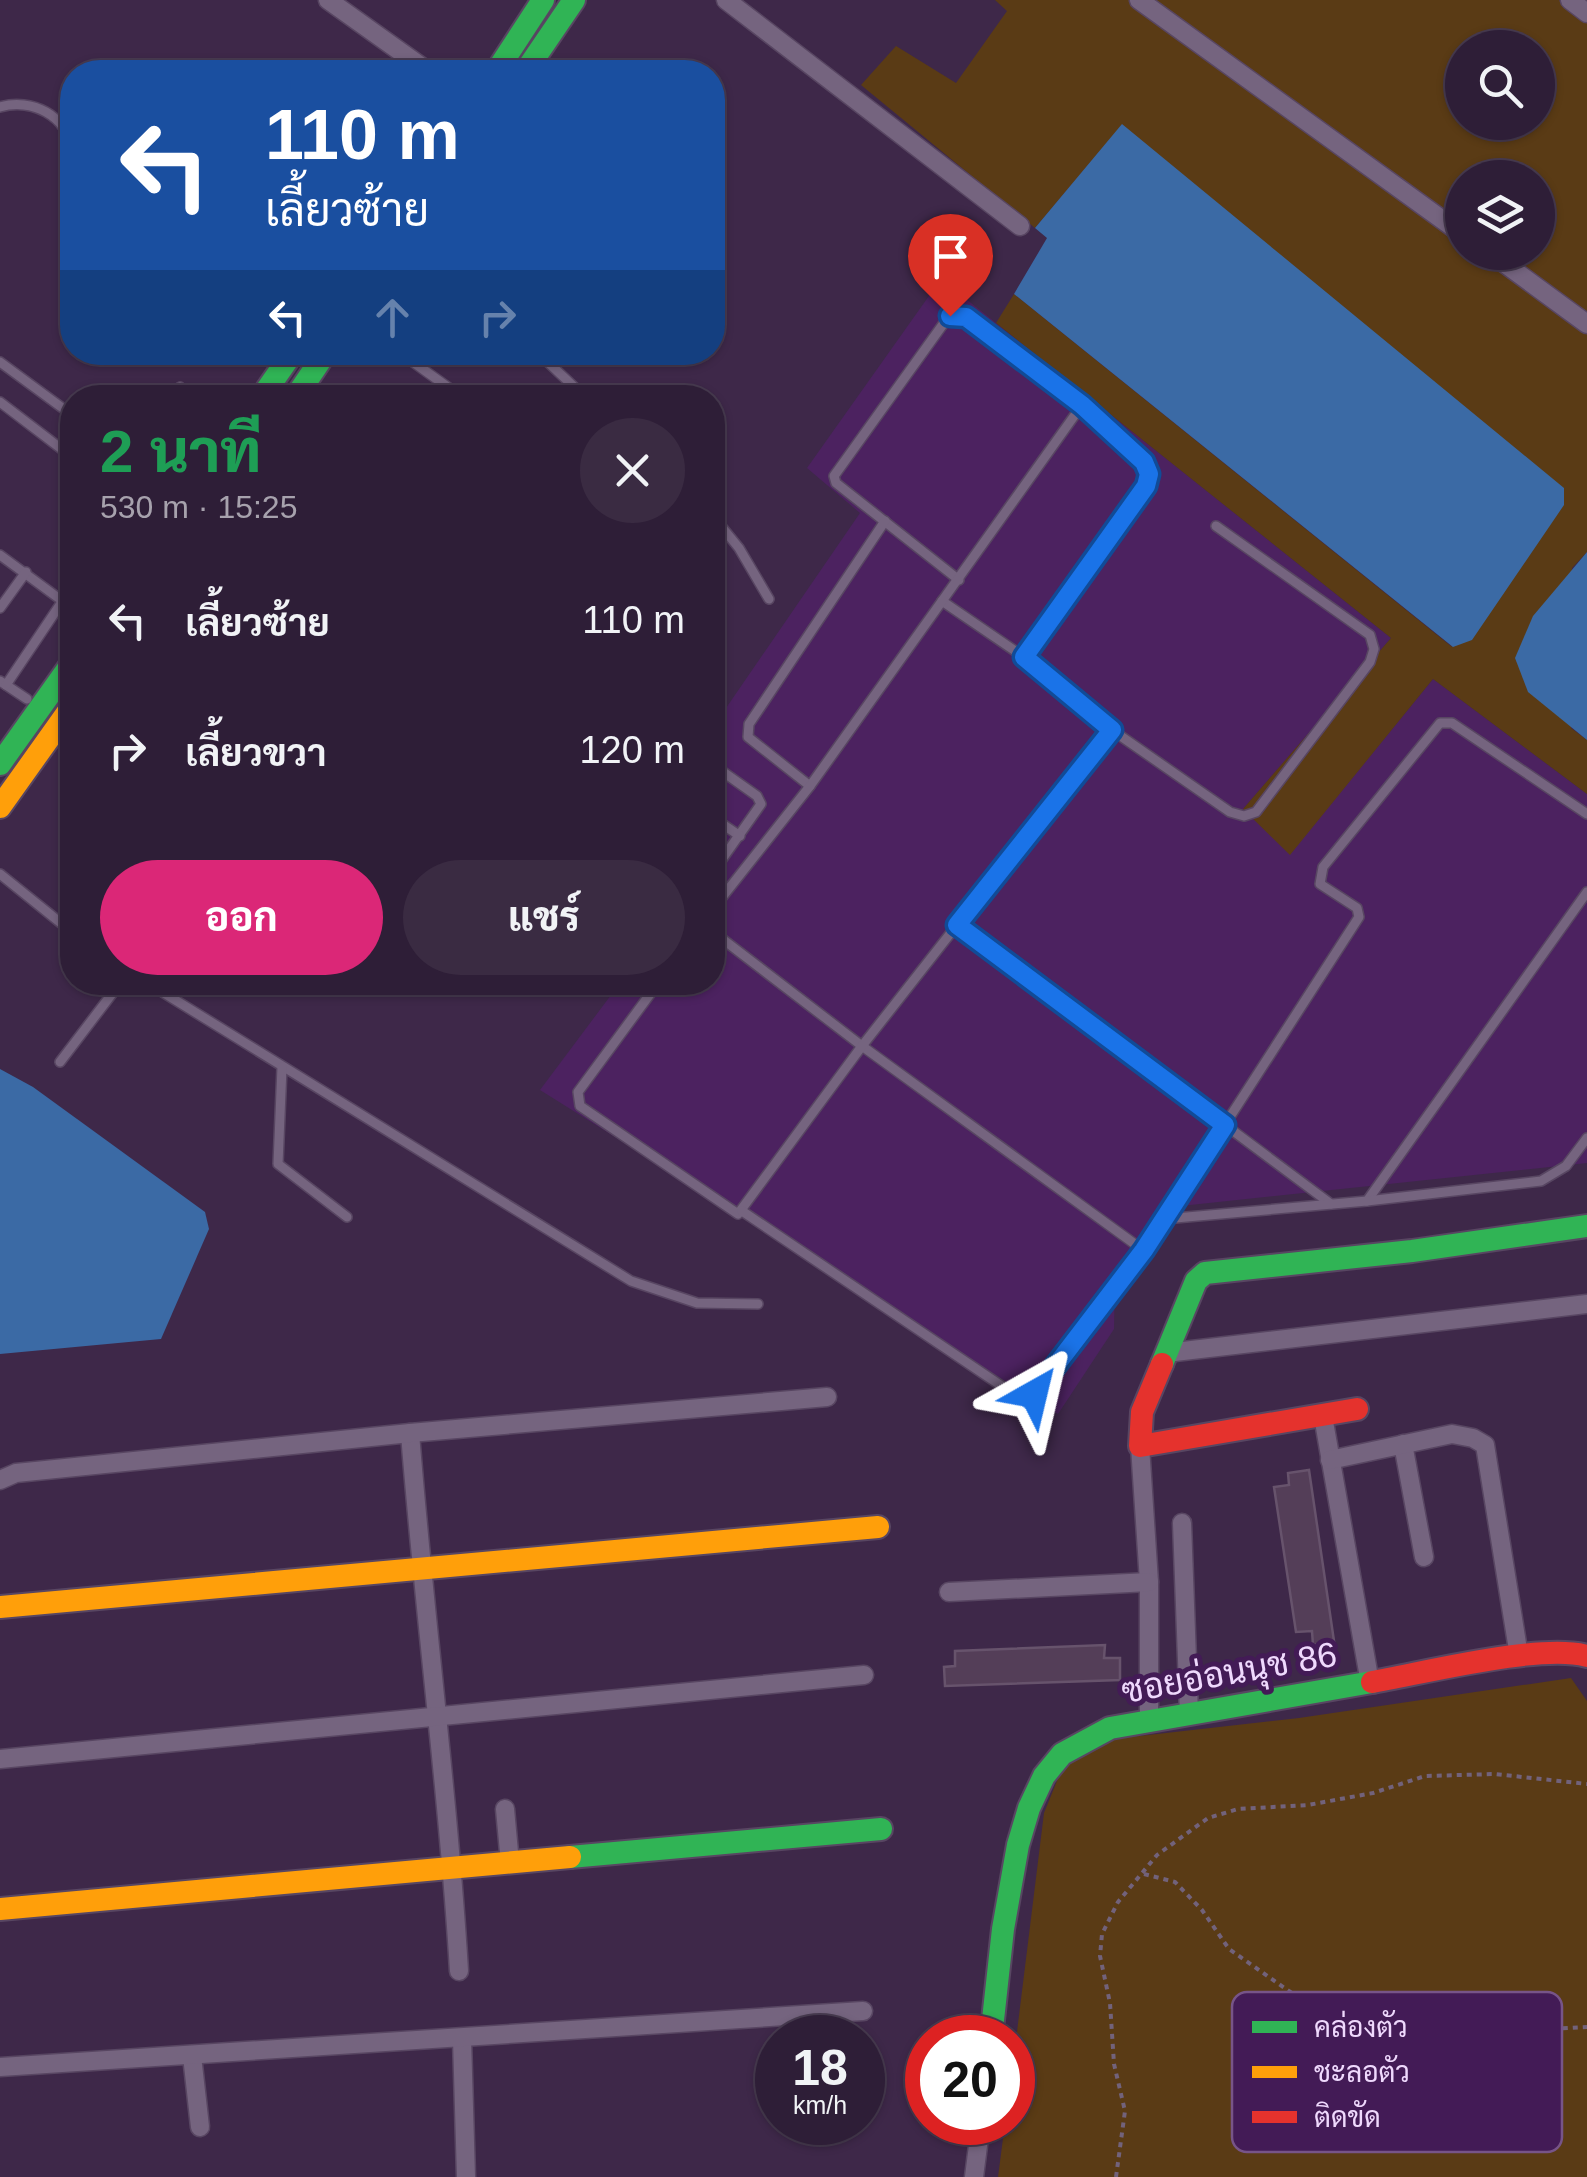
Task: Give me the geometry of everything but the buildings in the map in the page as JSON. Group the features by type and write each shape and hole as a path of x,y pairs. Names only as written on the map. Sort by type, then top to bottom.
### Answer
{"street":[{"path":"328,0 413,60"},
{"path":"504,60 543,0"},
{"path":"533,60 574,0"},
{"path":"726,0 1020,226"},
{"path":"1139,0 1445,222"},
{"path":"1570,0 1587,13"},
{"path":"1514,270 1587,324"},
{"path":"0,764 60,680"},
{"path":"0,807 60,723"},
{"path":"1149,1721 1149,1582 1140,1446 1142,1412 1196,1282 1205,1273 1412,1252 1587,1226"},
{"path":"1166,1353 1587,1304"},
{"path":"0,1480 16,1473 410,1433 827,1398"},
{"path":"1140,1446 1357,1409"},
{"path":"1323,1416 1370,1684"},
{"path":"410,1433 420,1566 453,1868 459,1971"},
{"path":"1330,1460 1452,1434 1473,1438 1485,1446 1519,1656"},
{"path":"1403,1444 1424,1557"},
{"path":"1182,1523 1189,1714"},
{"path":"0,1607 878,1527"},
{"path":"950,1592 1149,1582"},
{"name":"ซอยอ่อนนุช 86","path":"994,2015 1009,1893 1022,1829 1042,1778 1062,1753 1110,1728 1519,1656 1560,1652 1587,1656"},
{"path":"0,1759 864,1674"},
{"path":"505,1809 510,1863"},
{"path":"0,1910 881,1830"},
{"path":"0,2067 863,2012"},
{"path":"462,2039 466,2177"},
{"path":"192,2056 200,2127"},
{"path":"974,2177 977,2145"}],"lane":[{"path":"0,107 25,103 46,111 60,125"},
{"path":"959,580 836,483 835,470 950,316 966,317 1082,405 1144,462 1149,474 1146,486 1024,657"},
{"path":"0,362 60,406"},
{"path":"416,365 445,385"},
{"path":"551,365 572,385"},
{"path":"0,402 60,448"},
{"path":"725,894 810,786 1082,405"},
{"path":"810,786 748,736 749,724 885,522"},
{"path":"942,601 1024,657 1112,730 1230,812 1244,816 1256,812 1370,662 1374,649 1370,635 1216,526"},
{"path":"725,530 740,548 769,599"},
{"path":"0,555 60,598"},
{"path":"0,608 26,572"},
{"path":"27,699 3,683 60,604"},
{"path":"742,1211 1012,1393 1034,1394 1144,1250 1359,917 1357,908 1320,884 1323,867 1440,723 1452,723 1587,814"},
{"path":"649,995 578,1092 580,1106 734,1214 742,1211 862,1046 1112,730"},
{"path":"725,773 758,796 760,804 725,856"},
{"path":"725,826 740,836"},
{"path":"0,874 60,922"},
{"path":"1367,1201 1587,892"},
{"path":"957,925 1331,1204"},
{"path":"725,940 862,1046 1144,1250"},
{"path":"60,1062 111,995"},
{"path":"167,995 631,1280 696,1303 758,1304"},
{"path":"282,1066 278,1164 347,1217"},
{"path":"1164,1219 1541,1181 1566,1166 1587,1138"}],"path":[{"path":"1116,2177 1124,2111 1100,1956 1102,1934 1118,1902 1158,1854 1208,1818 1238,1809 1308,1805 1373,1794 1425,1776 1495,1774 1587,1784"},
{"path":"1142,1874 1175,1882 1202,1910 1229,1949 1290,1992"},
{"path":"1562,2028 1587,2027"}],"shaded area":[{"path":"995,0 1559,0 1587,22 1587,552 1572,568 1571,728 1587,740 1587,794 1433,679 1290,855 1243,809 1391,638 996,323 1014,294 1452,647 1122,125 1035,228 861,85 896,46 956,83 1007,11"},
{"path":"941,279 1391,638 1244,808 1290,854 1433,679 1587,794 1587,1163 1162,1208 1115,1275 1114,1329 1058,1414 540,1090 611,995 725,995 725,710 860,513 807,468"},
{"path":"1571,1678 1587,1701 1587,2177 998,2177 1002,2145 1035,2145 1035,2015 1019,2015 1044,1813 1065,1761 1113,1739 1299,1718"}],"water":[{"path":"1122,124 1564,488 1564,505 1472,640 1453,647 1014,294 1047,238 1035,228"},
{"path":"1587,552 1587,740 1528,692 1515,658 1533,616"},
{"path":"0,1069 33,1087 205,1212 209,1229 161,1339 0,1354"}],"traffic: fast":[{"path":"504,60 543,0"},
{"path":"533,60 574,0"},
{"path":"270,385 284,365"},
{"path":"304,385 317,365"},
{"path":"0,764 60,680"},
{"path":"1162,1364 1196,1281 1205,1273 1412,1251 1587,1226"},
{"path":"994,2015 1018,1845 1044,1776 1062,1754 1110,1728 1372,1682"},
{"path":"570,1857 881,1829"}],"traffic: slow":[{"path":"0,807 60,723"},
{"path":"0,1607 878,1527"},
{"path":"0,1909 570,1857"}],"traffic: jam":[{"path":"1162,1364 1142,1412 1140,1446 1357,1409"},
{"path":"1372,1682 1512,1656 1587,1656"}],"route":[{"path":"950,316 966,317 1082,405 1144,462 1149,474 1146,486 1024,657 1112,730 957,925 1225,1125 1144,1250 1034,1394"}]}
